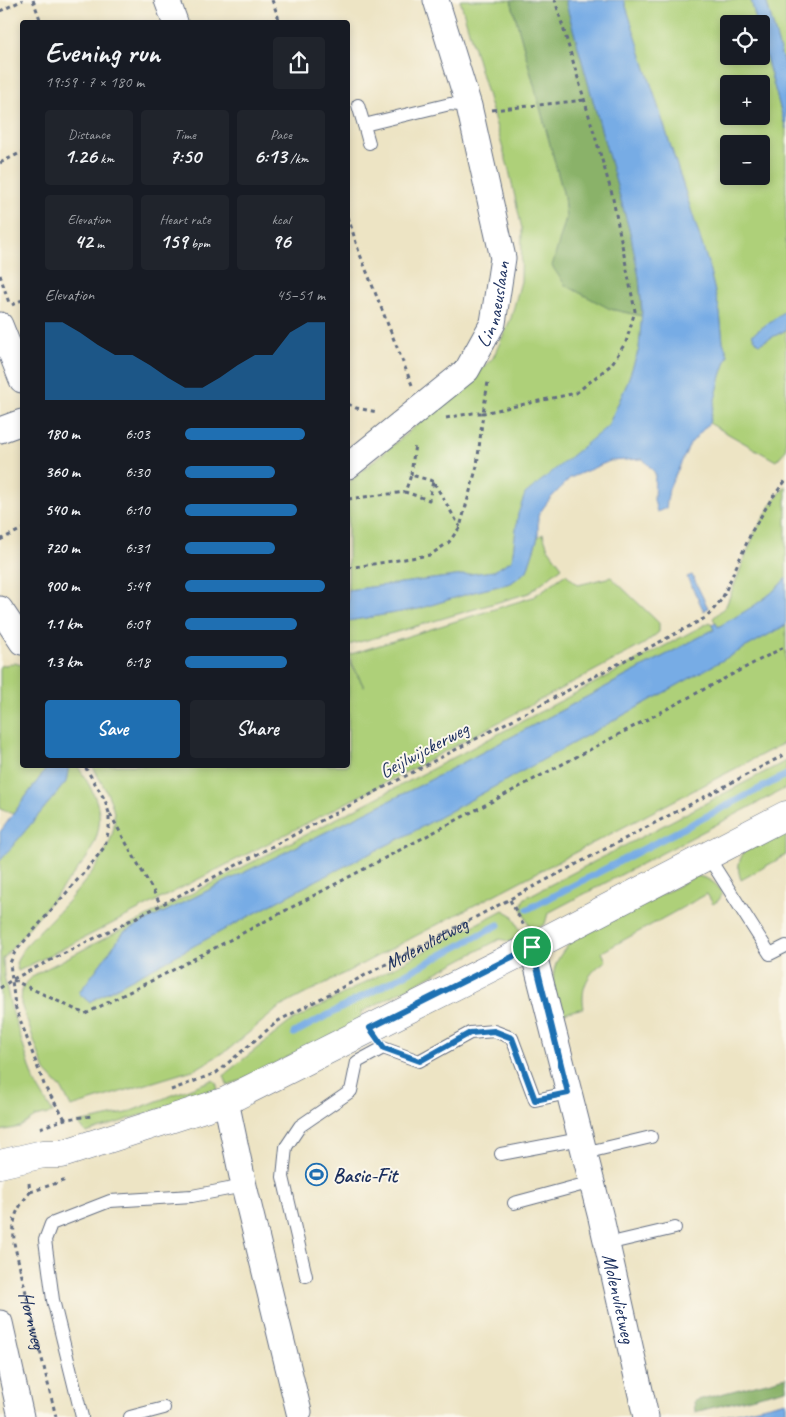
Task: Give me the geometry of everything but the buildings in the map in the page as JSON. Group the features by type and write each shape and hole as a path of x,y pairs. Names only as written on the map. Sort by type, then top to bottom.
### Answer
{"street":[{"path":"167,0 174,20"},
{"name":"Linnaeuslaan","path":"350,460 467,370 493,323 503,258 469,106 436,0"},
{"path":"0,325 20,375"},
{"path":"0,430 20,423"},
{"path":"0,609 20,639"},
{"path":"0,1164 43,1154 62,1154 226,1100 377,1038 532,947 786,815"},
{"name":"Molenvlietweg","path":"532,947 592,1182 646,1417"},
{"path":"226,1100 244,1186 299,1412"},
{"path":"0,1181 45,1168 62,1154"},
{"name":"Hornweg","path":"0,1323 21,1417"}],"lane":[{"path":"364,125 450,104 469,106"},
{"path":"358,105 369,143"},
{"path":"707,856 770,954 786,946"},
{"path":"306,1276 283,1177 286,1147 300,1126 351,1090 357,1062 377,1038 420,1061 470,1033 494,1031 512,1038 535,1100 568,1093"},
{"path":"501,1154 651,1137"},
{"path":"514,1203 592,1182"},
{"path":"82,1417 53,1300 45,1240 51,1224 110,1201 192,1196 244,1186"},
{"path":"607,1244 675,1228"},
{"path":"130,1417 164,1408"}],"path":[{"path":"0,11 23,0"},
{"path":"33,0 40,20"},
{"path":"272,0 279,20"},
{"path":"350,568 430,555 449,542 460,527 476,466 483,413 576,393 611,365 626,342 635,311 612,194 555,0"},
{"path":"469,106 490,110 584,100"},
{"path":"0,163 20,153"},
{"path":"350,223 421,407"},
{"path":"404,492 411,475 433,481 460,527"},
{"name":"Geijlwijckerweg","path":"0,988 707,617 722,599 752,531 772,498 786,480"},
{"path":"350,499 404,492 429,500 433,481"},
{"path":"0,540 20,530"},
{"path":"13,980 85,1014 171,971 786,646"},
{"name":"Molenvlietweg","path":"170,1091 216,1073 278,1021 786,754"},
{"path":"86,768 161,905"},
{"path":"95,1116 64,1120 45,1087 16,1006 10,963 15,952 105,846 110,828 109,813"},
{"name":"Hornweg","path":"27,1173 30,1192 17,1210 14,1226 14,1243 56,1417"}],"green space":[{"path":"460,0 511,0 564,196 566,217 561,237 610,309 642,316 639,349 626,386 608,426 518,514 512,560 494,571 350,590 350,481 463,386 493,358 511,318 521,281 522,229 509,170"},
{"path":"511,0 565,0 631,236 639,277 642,316 610,309 565,285 552,266 566,218 564,196"},
{"path":"624,0 751,0 755,15 720,15 720,65 768,65 786,129 786,310 752,335 759,344 786,330 786,450 776,461 709,423 728,355 723,342 720,313 708,263"},
{"path":"766,0 786,0 786,72"},
{"path":"786,486 786,578 763,599 718,627 713,618 726,606 755,532 775,499"},
{"path":"543,534 548,548 562,567 529,593 350,644 350,621 418,609 511,583 527,571 538,537"},
{"path":"566,574 578,585 611,577 659,623 659,632 644,644 412,769 18,971 16,963 23,949 66,904 107,849 113,830 114,813 108,795 94,768 350,768 350,662 364,687 350,659 350,654 533,597"},
{"path":"710,622 714,629 709,632 417,787 124,932 79,993 89,1002 317,880 409,834 786,625 786,742 280,1007 229,1049 196,1069 71,1107 62,1089 45,1071 21,1004 22,987 34,975 415,778"},
{"path":"14,663 20,664 20,768 47,768 13,814 0,809 0,666"},
{"path":"786,761 786,788 548,913 545,924 532,931 522,906 525,898"},
{"path":"68,768 79,768 96,800 99,811 98,833 86,859 3,959 4,976 11,1007 35,1083 53,1113 35,1117 20,1127 0,1131 0,861 66,782"},
{"path":"786,827 786,855 741,880 739,866 744,852"},
{"path":"697,876 709,880 718,887 722,894 719,900 713,904 707,894 602,952 606,961 594,970 584,987 584,1008 559,1014 553,976 558,959 571,942"},
{"path":"503,910 512,915 523,936 511,942 500,939 362,1012 359,1022 228,1086 224,1076 226,1073 290,1022"},
{"path":"212,1080 216,1082 218,1090 86,1133 78,1123 126,1113"},
{"path":"786,1377 786,1389 695,1412 694,1401"}],"water":[{"path":"565,0 624,0 708,263 720,313 723,342 728,355 709,423 690,444 669,489 666,508 657,512 654,500 655,473 643,459 610,461 570,478 549,500 538,515 538,537 527,571 511,583 418,609 350,621 350,590 494,571 512,560 518,514 525,494 608,426 626,386 639,349 642,310 639,277 631,236"},
{"path":"751,0 766,0 786,72 786,129 768,65 770,65 770,15 755,15"},
{"path":"786,310 786,330 759,344 752,335"},
{"path":"692,575 708,608 704,611 687,577"},
{"path":"786,578 786,625 409,834 317,880 89,1002 79,993 124,932 417,787 714,630 712,625 716,623 718,627 754,606"},
{"path":"47,768 68,768 66,782 0,861 0,832"},
{"path":"786,1401 786,1417 720,1417"}],"waterway":[{"path":"528,909 786,775"},
{"path":"294,1033 498,925"}],"place":[{"name":"Basic-Fit","path":"317,1175"}],"route":[{"path":"532,947 568,1093 535,1100 512,1038 494,1031 470,1033 420,1061 384,1048 370,1028 478,974 532,947"}]}
